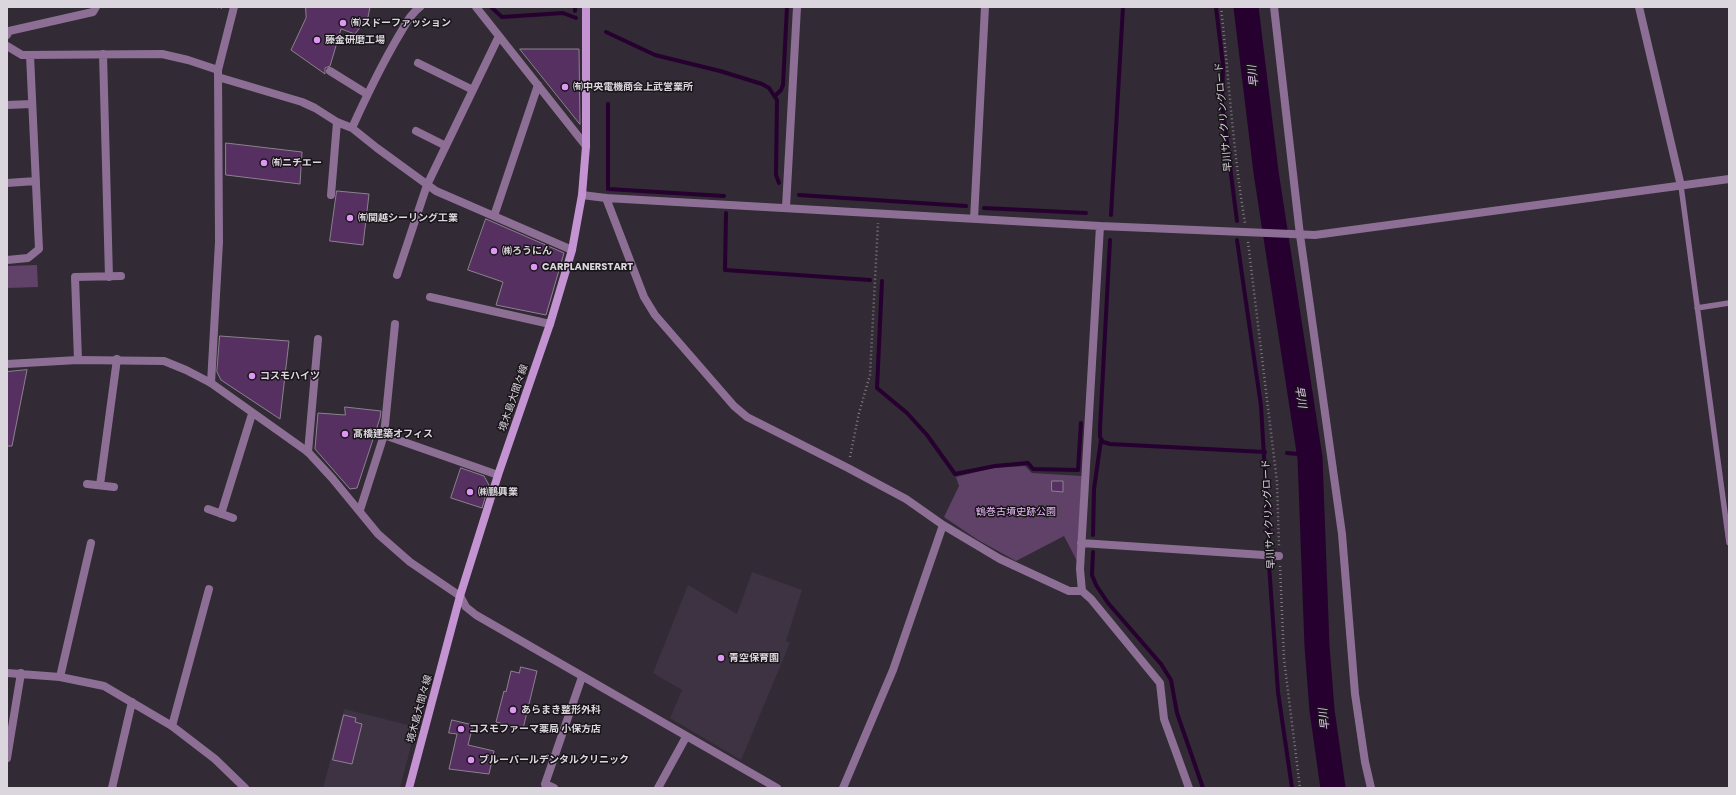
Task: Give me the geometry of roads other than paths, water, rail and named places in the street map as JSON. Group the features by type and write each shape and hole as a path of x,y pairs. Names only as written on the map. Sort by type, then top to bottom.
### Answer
{"main road":[{"name":"境木島大間々線","path":"409,788 460,596 498,475 550,324 572,250 582,195 586,146 586,7"}],"street":[{"path":"7,35 9,31 93,12 96,7"},
{"path":"211,383 219,242 218,74 234,7"},
{"path":"352,128 367,94 413,12 420,7"},
{"path":"476,7 586,146"},
{"path":"786,207 797,7"},
{"path":"974,219 985,7"},
{"path":"1274,7 1297,234 1342,534 1355,694 1365,762 1371,788"},
{"path":"1639,7 1681,186"},
{"path":"397,275 427,185 499,36"},
{"path":"7,46 22,55 162,54 188,60 218,74 302,102 337,122 352,128 436,191 572,250"},
{"path":"103,54 109,277"},
{"path":"7,260 28,258 39,249 30,55"},
{"path":"418,63 473,90"},
{"path":"330,71 367,94"},
{"path":"494,216 538,85"},
{"path":"7,105 32,104"},
{"path":"331,195 337,122"},
{"path":"416,131 446,146"},
{"path":"582,195 606,198 786,207 878,214 1100,226 1250,237 1297,234 1315,235 1729,179"},
{"path":"7,182 36,181"},
{"path":"606,198 609,210 644,297 655,315 734,406 747,417 906,499 943,525 1000,559 1069,591 1082,591 1091,599 1160,683 1164,718 1190,788"},
{"path":"1082,591 1080,569 1100,226"},
{"path":"78,360 75,277 121,276"},
{"path":"430,297 550,324"},
{"path":"360,510 384,435 395,324"},
{"path":"308,452 318,339"},
{"path":"100,485 117,359"},
{"path":"7,364 117,359 164,361 211,383 252,414 308,452 360,510 378,534 410,562 460,596 466,607 476,616 777,788"},
{"path":"221,514 252,414"},
{"path":"384,435 498,475"},
{"path":"87,484 114,488"},
{"path":"208,510 233,518"},
{"path":"843,788 893,670 943,525"},
{"path":"60,677 91,543"},
{"path":"1082,543 1279,556"},
{"path":"172,726 208,589"},
{"path":"7,673 60,677 104,686 172,726 215,759 245,788"},
{"path":"7,758 21,673"},
{"path":"554,788 545,784 582,677"},
{"path":"112,788 132,702"},
{"path":"658,788 686,737"}],"lane":[{"path":"1681,186 1729,543"},
{"path":"1697,308 1729,303"}],"waterway":[{"path":"491,7 502,17 563,13 576,18"},
{"path":"775,96 781,90 783,85 787,7"},
{"path":"1111,215 1123,7"},
{"path":"1216,7 1223,65 1222,104 1237,221"},
{"name":"早川","path":"1246,7 1266,172 1310,458 1317,646 1322,710 1333,788"},
{"path":"606,32 655,55 720,71 762,84 769,88 777,100 776,175 779,183"},
{"path":"608,104 608,189 724,196"},
{"path":"799,195 966,206"},
{"path":"984,208 1086,213"},
{"path":"726,213 725,270 870,280"},
{"path":"1110,240 1100,428 1100,437 1103,442 1110,444 1265,452"},
{"path":"1237,240 1261,406 1269,540"},
{"path":"882,281 877,388 907,413 927,435 955,474 995,466 1028,463 1033,469 1078,470 1081,423"},
{"path":"1093,535 1094,489 1101,440"},
{"path":"1287,453 1309,455"},
{"path":"1093,552 1092,575 1096,585 1108,603 1161,664 1171,680 1177,713 1203,788"},
{"path":"1269,565 1278,692 1292,788"}],"place":[{"name":"㈲スドーファッション","path":"343,23"},
{"name":"藤金研磨工場","path":"317,40"},
{"name":"㈲中央電機商会上武営業所","path":"565,87"},
{"name":"㈲ニチエー","path":"264,163"},
{"name":"㈲関越シーリング工業","path":"350,218"},
{"name":"㈱ろうにん","path":"494,251"},
{"name":"CARPLANERSTART","path":"534,267"},
{"name":"コスモハイツ","path":"252,376"},
{"name":"髙橋建築オフィス","path":"345,434"},
{"name":"㈱鵬興業","path":"470,492"},
{"name":"青空保育園","path":"721,658"},
{"name":"あらまき整形外科","path":"513,710"},
{"name":"コスモファーマ薬局 小保方店","path":"461,729"},
{"name":"ブルーパールデンタルクリニック","path":"471,760"}],"park label":[{"name":"鶴巻古墳史跡公園","path":"1016,512"}]}
